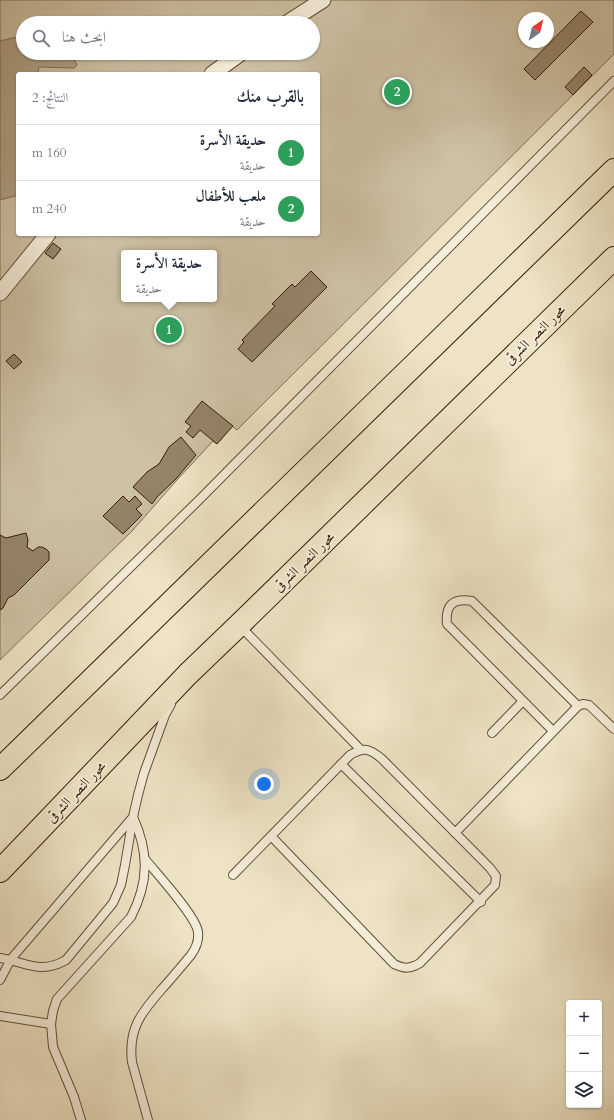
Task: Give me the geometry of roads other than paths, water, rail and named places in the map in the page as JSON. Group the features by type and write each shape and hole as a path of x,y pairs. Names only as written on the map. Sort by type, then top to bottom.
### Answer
{"main road":[{"path":"0,769 614,170"},
{"name":"محور النصر الشرقى","path":"0,871 188,674 240,625 614,258"}],"street":[{"path":"298,16 323,0"},
{"path":"215,72 231,60"},
{"path":"0,293 46,236"}],"lane":[{"path":"0,695 199,500 614,81"},
{"path":"553,732 447,624 446,613 451,604 461,599 472,602 578,706"},
{"path":"240,625 360,750"},
{"path":"0,958 11,959 42,968 57,965 66,960 113,903 120,885 125,865 133,817 144,773 165,715 188,674"},
{"path":"492,733 523,701"},
{"path":"455,833 578,706 583,704 589,705 614,729"},
{"path":"233,875 341,764 350,755 360,750 372,751 377,755 490,868 496,876 495,885 481,902 420,963 412,968 403,968 394,964 271,836"},
{"path":"341,764 481,902"},
{"path":"81,1120 74,1097 53,1047 51,1024 53,1011 58,999 131,917 138,903 143,888 145,859 141,837 133,817"},
{"path":"0,980 11,959 133,817"},
{"path":"145,859 193,917 198,931 196,947 192,955 142,1013 133,1033 130,1052 148,1120"},
{"path":"0,1016 51,1024"}],"place":[{"name":"ملعب للأطفال","path":"397,92"},
{"name":"حديقة الأسرة","path":"169,330"}]}
